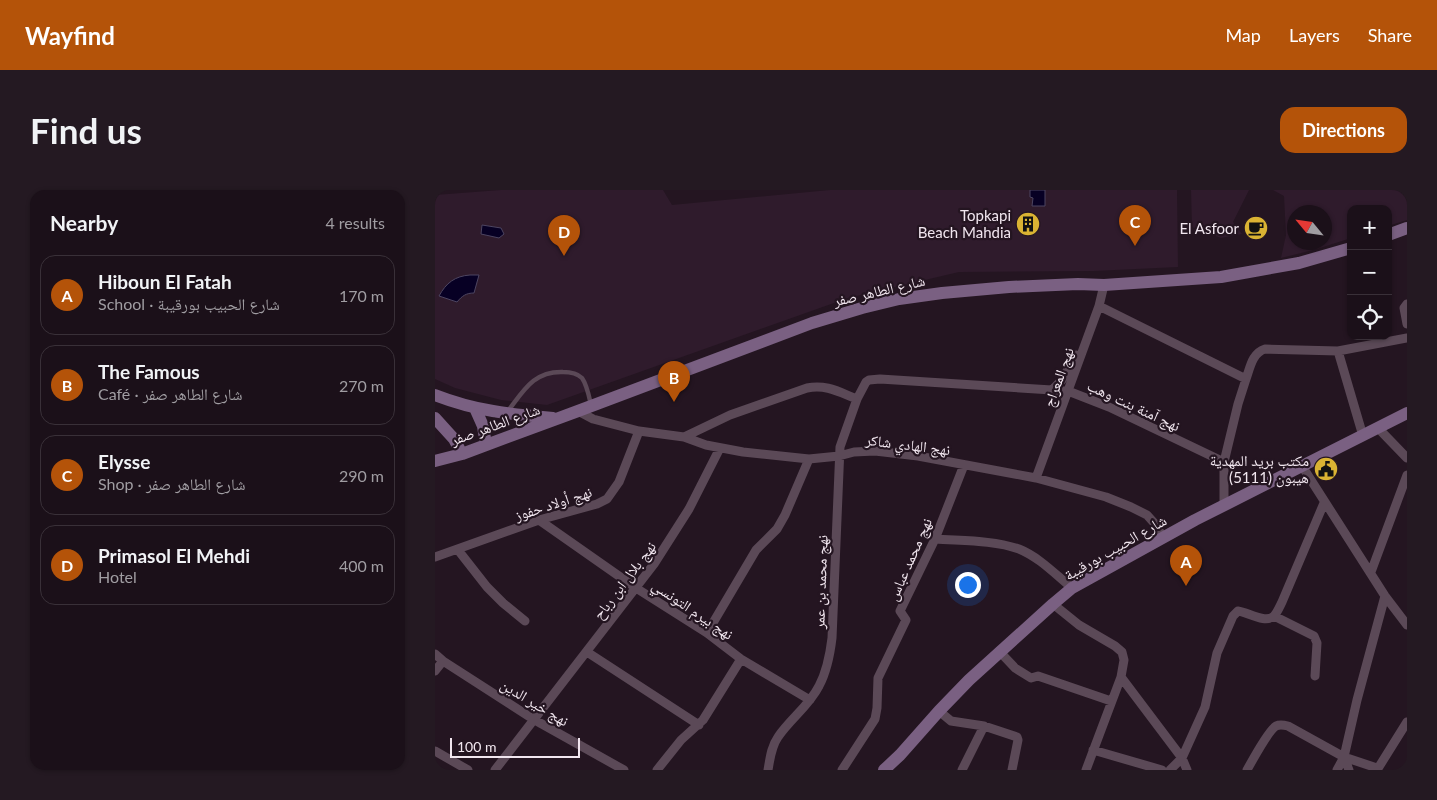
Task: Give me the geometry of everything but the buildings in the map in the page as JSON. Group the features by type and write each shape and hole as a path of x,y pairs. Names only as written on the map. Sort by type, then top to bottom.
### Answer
{"main road":[{"path":"1392,234 1407,228"},
{"name":"شارع الطاهر صفر","path":"435,462 462,454 812,323 890,301 1009,286 1105,285 1196,279 1259,271 1299,263 1347,249"},
{"path":"435,395 475,408 505,414 557,418"},
{"path":"475,408 483,426 486,445"},
{"name":"شارع الحبيب بورقيبة","path":"884,770 901,755 939,711 999,651 1072,588 1224,506 1407,413"},
{"path":"435,418 454,439 462,454"}],"street":[{"name":"نهج المعراج","path":"1036,478 1092,326 1105,285"},
{"path":"1407,304 1404,308 1407,324"},
{"path":"1099,306 1246,380"},
{"path":"1052,390 1062,380 1092,326"},
{"path":"1224,506 1224,462 1238,404 1255,355 1259,351 1278,349 1337,351 1407,338"},
{"path":"1337,351 1363,436"},
{"name":"نهج آمنة بنت وهب","path":"866,382 880,379 1068,391 1109,407 1224,462"},
{"name":"نهج محمد بن عمر","path":"768,770 773,746 777,738 810,700 824,676 829,660 832,638 840,447 857,400 866,382"},
{"path":"684,437 730,415 807,388 818,386 827,388 857,400"},
{"name":"نهج الهادي شاكر","path":"578,411 593,419 639,431 684,437 719,448 809,459 839,456 854,452 875,451 918,456 1036,478 1106,497 1131,507 1147,516 1156,525 1163,538"},
{"path":"1378,428 1407,458"},
{"name":"نهج أولاد حفوز","path":"435,557 539,520 597,504 607,499 619,482 639,431"},
{"name":"نهج بلال ابن رباح","path":"495,770 533,718 636,588 672,538 706,477 719,448"},
{"path":"707,633 756,550 777,529 809,459"},
{"name":"نهج محمد عباس","path":"842,770 875,719 878,678 906,620 901,612 935,539 964,465"},
{"path":"1301,466 1385,596 1407,625"},
{"path":"1371,572 1407,475"},
{"path":"1170,770 1181,758 1205,707 1217,653 1233,616 1238,611 1259,618 1268,619 1274,616 1282,602 1324,503"},
{"name":"نهج بيرم التونسي","path":"539,520 636,588 707,633 741,659 810,700"},
{"path":"935,539 992,543 1020,550 1046,566 1072,588"},
{"path":"458,550 487,587 525,621"},
{"path":"1337,770 1344,757 1385,596"},
{"path":"1053,604 1079,625 1115,646 1122,652 1124,660 1121,677 1086,770"},
{"path":"1274,616 1315,636 1317,643 1315,676"},
{"path":"999,651 1015,668 1031,678 1038,676 1111,701"},
{"path":"587,652 699,725"},
{"name":"نهج خير الدين","path":"435,654 533,718 624,770"},
{"path":"657,770 681,740 699,725 741,659"},
{"path":"435,671 443,661"},
{"path":"1121,677 1181,758 1187,770"},
{"path":"939,711 951,721 984,726 1017,737 1013,770"},
{"path":"1247,770 1270,732 1276,726 1283,725 1344,757 1377,769 1407,722"},
{"path":"961,770 984,726"},
{"path":"1093,750 1162,770"},
{"path":"435,751 467,770"},
{"path":"1344,757 1349,770"}],"lane":[{"path":"505,414 537,377 557,372 574,373 582,379 592,406"}],"shaded area":[{"path":"501,190 663,190 672,205 830,190 1177,190 1178,267 1094,271 959,272 848,298 547,405 501,400 455,388 435,379 435,195"},
{"path":"1030,190 1045,190 1045,206 1032,206 1033,198 1030,197"},
{"path":"1191,190 1249,190 1233,222 1242,234 1221,238 1192,227"},
{"path":"1273,190 1407,190 1407,220 1392,225 1392,205 1347,205 1347,239 1332,244 1332,205 1287,205 1287,250 1313,250 1281,258 1286,235 1284,196"},
{"path":"482,225 501,228 504,234 499,238 481,234"},
{"path":"470,275 479,275 474,293 464,295 457,302 439,296 451,281"}],"place":[{"name":"Topkapi Beach Mahdia","path":"1028,224"},
{"name":"El Asfoor","path":"1256,228"},
{"name":"Elysse","path":"1135,246"},
{"name":"Primasol El Mehdi","path":"564,256"},
{"name":"The Famous","path":"674,402"},
{"name":"مكتب بريد المهدية هيبون (5111)","path":"1326,469"},
{"name":"Hiboun El Fatah","path":"1186,586"}]}
